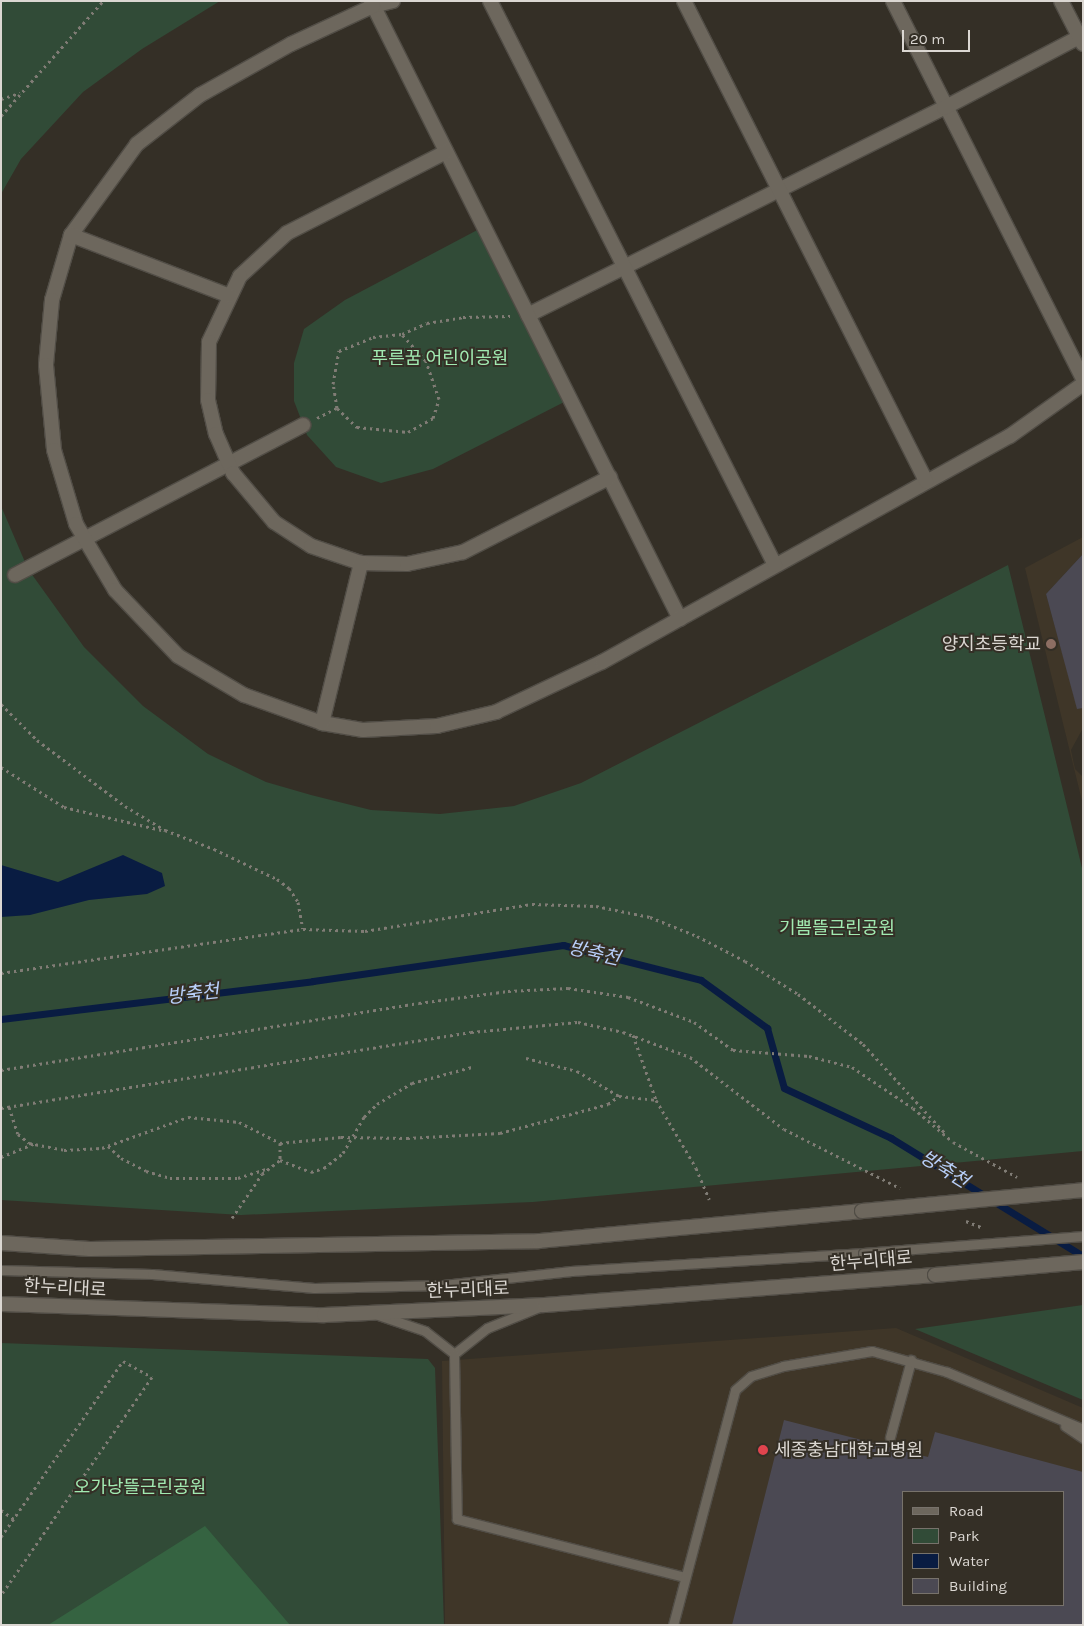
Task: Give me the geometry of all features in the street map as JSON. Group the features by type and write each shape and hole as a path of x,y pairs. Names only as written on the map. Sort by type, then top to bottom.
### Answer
{"street":[{"path":"393,1 372,4 292,44 200,95 137,144 71,235 52,300 46,365 54,450 76,524 116,590 178,656 244,695 322,723 363,730 436,726 496,712 602,662 1010,436 1083,384"},
{"path":"490,1 775,565"},
{"path":"684,1 926,481"},
{"path":"892,1 944,108 1083,379"},
{"path":"528,315 1081,40 1060,1"},
{"path":"372,4 680,619"},
{"path":"446,152 287,233 240,276 209,342 208,400 216,434 229,464 274,522 311,546 361,563 407,564 463,552 610,478"},
{"path":"71,235 230,296"},
{"path":"16,575 303,425"},
{"path":"322,723 361,563"},
{"path":"1,1243 90,1249 539,1240 1083,1190"},
{"name":"한누리대로","path":"1,1304 324,1315 545,1306 1083,1262"}],"lane":[{"path":"1,1270 152,1274 314,1288 443,1285 571,1271 863,1253 1083,1236"},
{"path":"454,1354 487,1328 545,1306"},
{"path":"370,1313 425,1331 454,1354"},
{"path":"673,1625 735,1390 751,1376 783,1366 872,1351 911,1360 1083,1429"},
{"path":"454,1354 457,1519 685,1577"},
{"path":"890,1437 911,1360"},
{"path":"1052,1418 1083,1438"}],"path":[{"path":"1,116 103,1"},
{"path":"1,99 21,93"},
{"path":"402,334 426,361 439,399 433,418 408,432 357,426 337,408 333,384 339,351 373,337 402,334 427,323 463,317 528,315"},
{"path":"303,425 337,408"},
{"path":"1,704 37,740 84,778 165,830"},
{"path":"1,767 64,807 165,830 214,849 277,878 289,888 298,902 303,929"},
{"path":"1,974 303,929 366,931 532,904 596,906 650,918 697,936 746,961 798,994 863,1044 953,1142"},
{"path":"1,1070 419,1003 508,991 568,988 628,997 694,1022 732,1050 809,1056 852,1067 913,1108 953,1142 1021,1179"},
{"path":"1,1108 312,1056 543,1023 578,1022 633,1035 690,1057 784,1129 902,1190"},
{"path":"633,1035 656,1100 696,1168 709,1199"},
{"path":"526,1058 577,1071 619,1096 656,1100"},
{"path":"280,1160 306,1171 318,1170 343,1153 364,1116 412,1083 472,1067"},
{"path":"8,1106 18,1134 34,1144 64,1150 108,1146 188,1117 239,1122 280,1143 353,1137 456,1136 515,1130 608,1104 619,1096"},
{"path":"280,1143 280,1160"},
{"path":"1,1157 34,1144"},
{"path":"108,1146 121,1158 146,1171 170,1178 238,1178 268,1168 280,1160"},
{"path":"232,1218 268,1168"},
{"path":"961,1218 988,1230"},
{"path":"1,1537 123,1361 152,1377 1,1595"},
{"path":"1,1510 14,1519"}],"shaded area":[{"name":"양지초등학교","path":"1083,537 1083,554 1046,594 1074,696 1083,694 1083,728 1071,750 1075,769 1083,777 1083,805 1025,568"},
{"name":"세종충남대학교병원","path":"896,1328 1083,1408 1083,1625 445,1625 442,1361"}],"green space":[{"path":"1,1 220,1 142,49 83,92 21,159 1,194"},
{"name":"푸른꿈 어린이공원","path":"483,227 570,399 433,469 381,483 336,467 307,435 294,401 294,363 304,329 345,300"},
{"name":"기쁨뜰근린공원","path":"1,506 28,569 84,647 143,706 208,754 266,782 371,810 440,814 514,806 581,783 1008,565 1083,872 1083,1151 533,1202 241,1215 1,1200"},
{"path":"1083,1305 1083,1400 915,1329"},
{"name":"오가낭뜰근린공원","path":"1,1343 428,1359 435,1368 444,1625 1,1625"},
{"path":"205,1526 290,1625 48,1625"}],"water":[{"path":"123,855 162,873 165,886 147,894 89,900 30,915 1,917 1,865 58,882"}],"building":[{"path":"1083,554 1083,708 1077,709 1046,594"},
{"path":"784,1420 928,1457 935,1432 1083,1472 1083,1625 732,1625"}],"waterway":[{"name":"방축천","path":"1,1019 313,981 563,945 701,980 767,1028 784,1088 891,1138 1083,1256"}],"place":[{"name":"양지초등학교","path":"1051,644"},
{"name":"세종충남대학교병원","path":"763,1450"}]}
